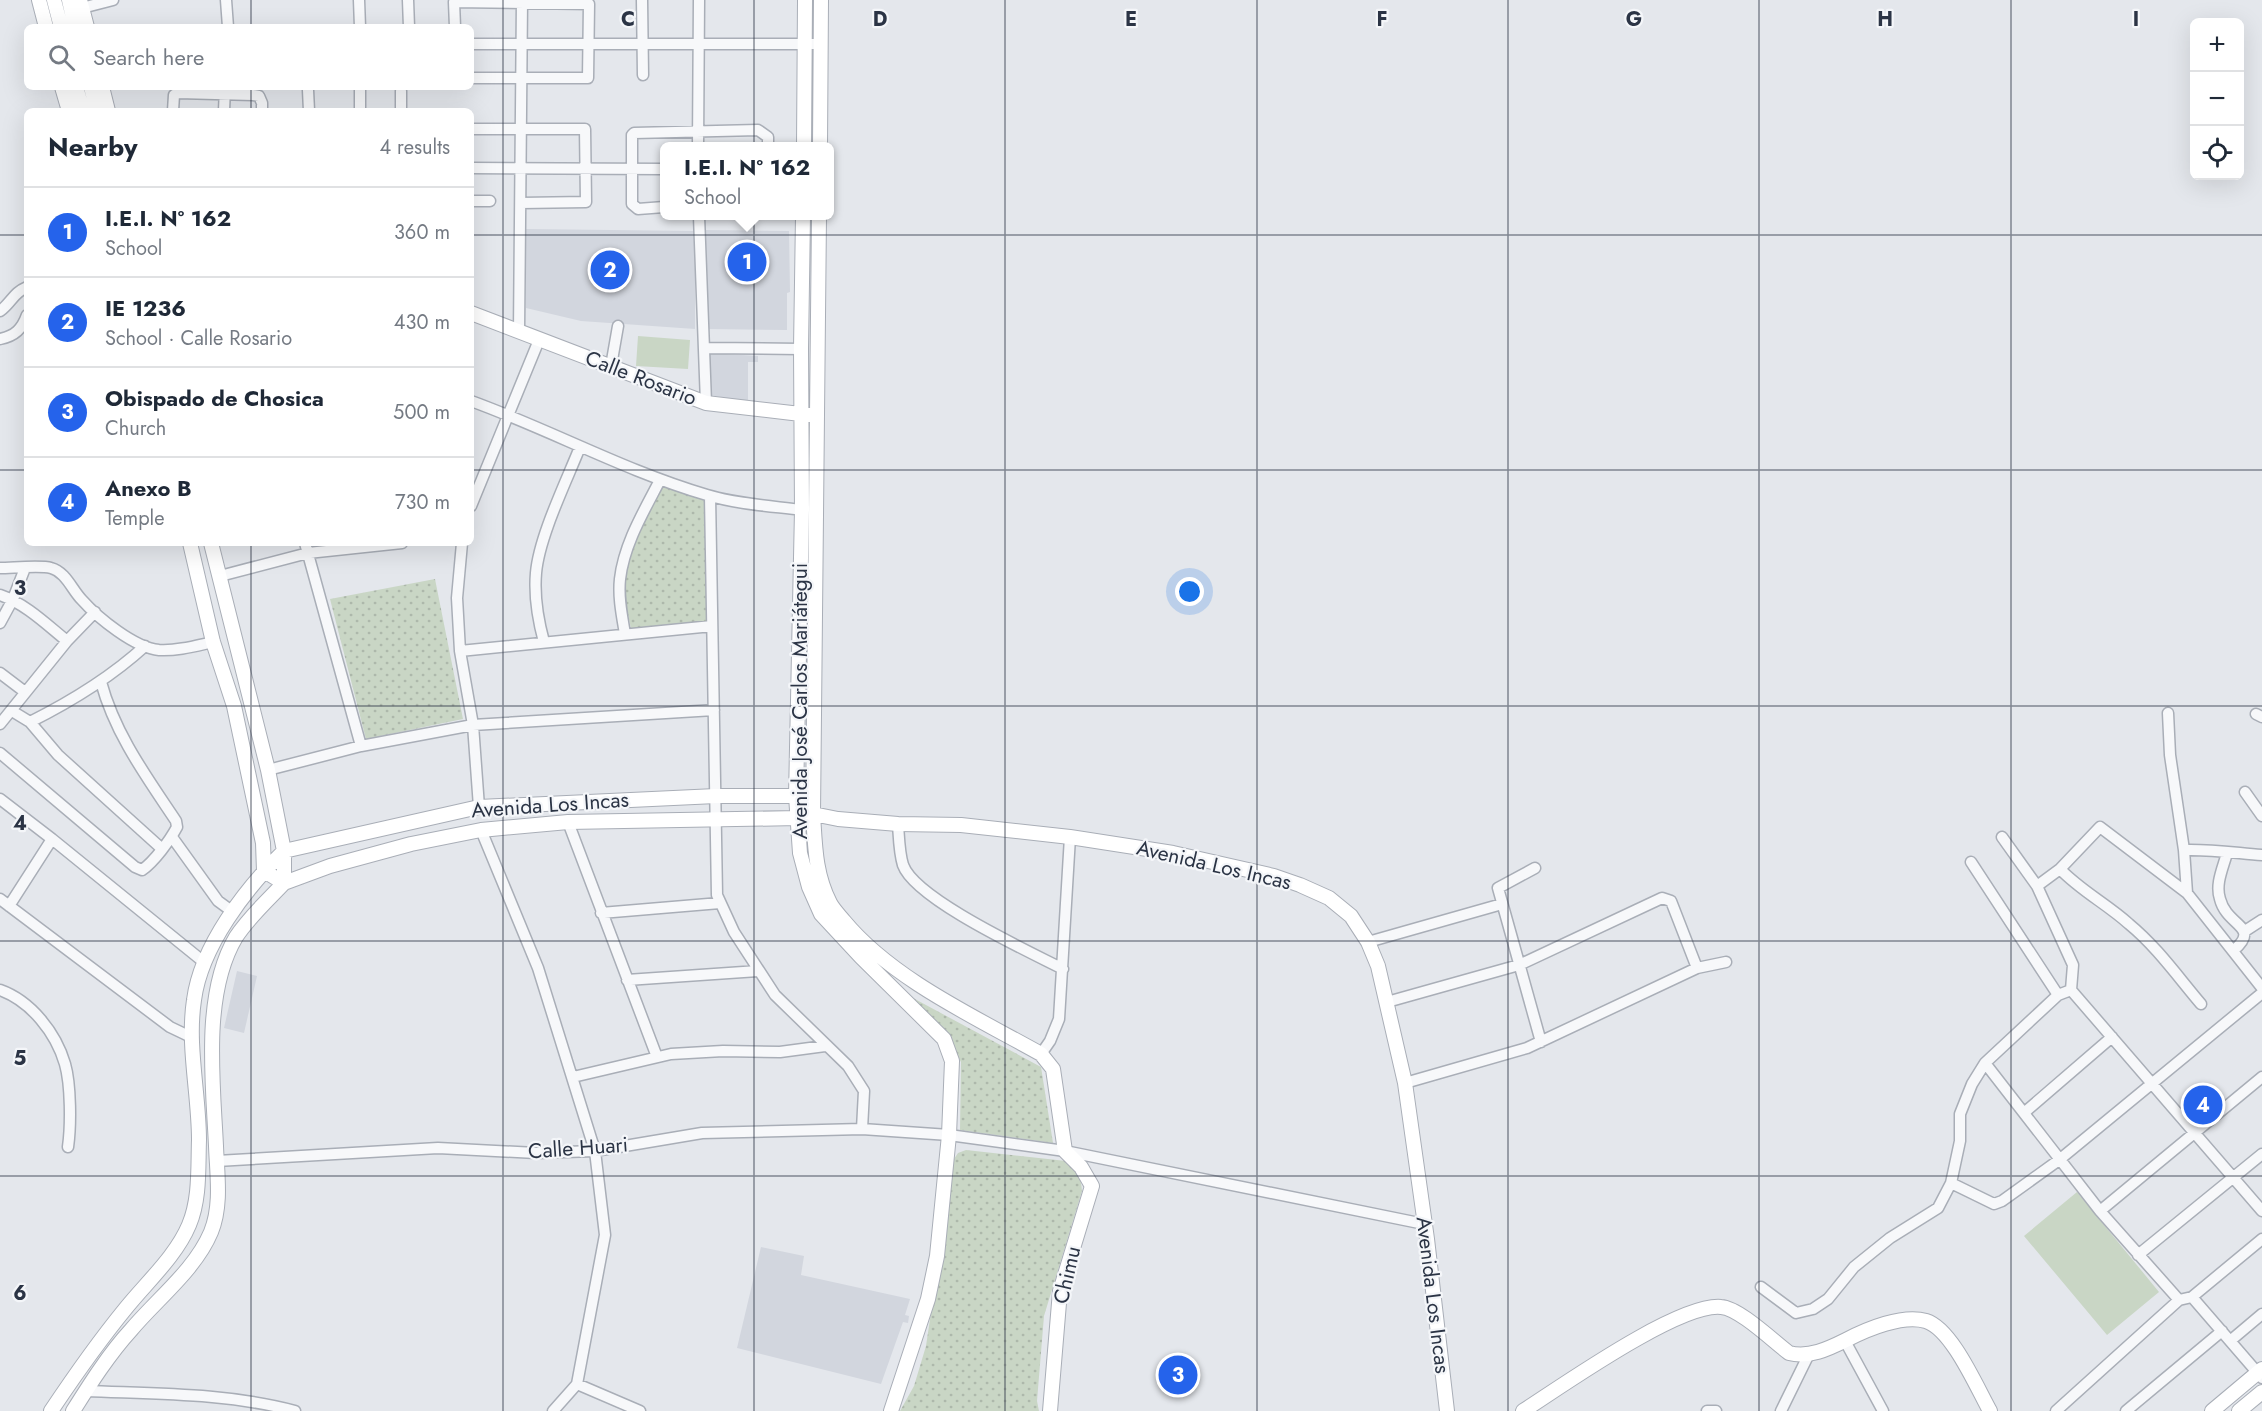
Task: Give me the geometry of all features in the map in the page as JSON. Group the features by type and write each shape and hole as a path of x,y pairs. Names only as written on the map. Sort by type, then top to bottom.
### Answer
{"main road":[{"path":"39,0 45,24"},
{"path":"54,0 60,24"},
{"path":"69,0 74,24"},
{"path":"804,142 805,0"},
{"path":"820,142 821,0"},
{"path":"81,4 86,24"},
{"path":"63,90 68,108"},
{"path":"77,90 82,108"},
{"path":"92,90 96,108"},
{"path":"103,90 107,108"},
{"name":"Avenida José Carlos Mariátegui","path":"803,220 802,510 796,796 800,853 809,887 821,914 944,1039 953,1068 937,1256 928,1299 891,1411"},
{"name":"Avenida José Carlos Mariátegui","path":"819,220 813,814 816,864 831,905 856,935 885,961 926,988 1041,1054"},
{"name":"Calle Rosario","path":"474,314 706,403 817,416"},
{"path":"191,546 213,642 234,706 263,843 264,871"},
{"path":"73,1411 129,1332 192,1263 211,1232 218,1202 211,1044 220,975 228,952 238,935 262,905 284,883 284,851 268,770 212,546"},
{"path":"234,706 252,703"},
{"name":"Avenida Los Incas","path":"284,851 479,807 716,796 796,796"},
{"path":"796,796 813,814"},
{"name":"Avenida Los Incas","path":"284,883 330,866 411,844 481,830 568,822 798,818 813,814 838,819 897,824 961,825 1070,837 1173,853 1274,876 1329,898 1351,916 1368,942 1378,966 1387,1002 1405,1083 1448,1411"},
{"path":"51,1411 90,1352 175,1249 188,1226 196,1201 198,1170 199,1118 193,1038 194,999 205,963 219,933 264,871 284,851"},
{"path":"264,871 284,883"},
{"path":"1041,1054 1053,1069 1065,1151"},
{"name":"Chimu","path":"1050,1411 1060,1291 1092,1186 1081,1167 1065,1151"},
{"path":"1523,1411 1642,1336 1692,1311 1721,1307 1736,1310 1789,1353 1798,1355 1809,1354 1845,1341 1864,1330 1892,1322 1928,1322 1937,1327 1953,1345 1990,1411"},
{"path":"2212,1411 2260,1374"},
{"path":"2240,1411 2262,1392"}],"street":[{"path":"81,4 113,0"},
{"path":"226,0 228,24"},
{"path":"359,0 360,24"},
{"path":"408,0 409,24"},
{"path":"642,0 643,75"},
{"path":"698,142 699,0"},
{"path":"454,24 454,2 590,4 588,78 474,78"},
{"path":"519,332 522,2"},
{"path":"474,44 821,44"},
{"path":"224,108 225,90"},
{"path":"173,108 172,99 178,93 225,90 259,96 262,108"},
{"path":"308,90 309,108"},
{"path":"360,90 360,108"},
{"path":"401,91 401,108"},
{"path":"474,129 585,129 586,202 521,203"},
{"path":"660,207 638,208 632,204 632,135 634,133 759,129 768,137 768,142"},
{"path":"474,168 660,169"},
{"path":"474,201 490,201"},
{"path":"699,220 706,403"},
{"path":"0,311 17,291 24,288"},
{"path":"0,339 11,336 20,329 24,321"},
{"path":"611,366 618,326"},
{"path":"474,499 539,340"},
{"path":"705,348 801,350"},
{"path":"474,402 510,415 660,480 710,496 802,510"},
{"path":"544,642 537,615 535,574 549,525 580,447"},
{"path":"625,634 620,607 620,579 638,522 660,480"},
{"path":"710,496 717,895 734,932 775,995 848,1066 864,1091 862,1129"},
{"path":"220,576 307,548 345,546"},
{"path":"462,546 457,598 460,651 473,725 479,807"},
{"path":"307,548 361,746"},
{"path":"0,568 50,567 73,586 81,599 95,612 135,642 156,650 178,650 213,642"},
{"path":"0,623 13,599 25,568"},
{"path":"0,594 13,599 29,610 68,641"},
{"path":"0,724 68,641 95,612"},
{"path":"460,651 712,626"},
{"path":"30,722 73,701 101,682 145,646"},
{"path":"0,673 25,692"},
{"path":"0,753 135,867 142,870 148,866 172,837 177,827 176,820 122,738 108,709 101,682"},
{"path":"268,770 361,746 473,725 714,710"},
{"path":"12,711 30,722 58,755 161,848"},
{"path":"2168,713 2170,755 2184,850 2187,893"},
{"path":"2245,792 2262,816"},
{"path":"0,800 52,838 205,963"},
{"path":"568,822 657,1057"},
{"path":"897,824 904,866 913,880 927,893 946,906 1063,969"},
{"path":"2037,886 2060,869 2100,827 2187,893 2262,988"},
{"path":"481,830 538,968 595,1151 605,1235 577,1384 553,1411"},
{"path":"172,837 218,901 233,912"},
{"path":"1041,1054 1050,1041 1059,1019 1070,837"},
{"path":"2002,837 2037,886 2073,965 2071,990 2262,1211"},
{"path":"52,838 4,903 170,1027 193,1038"},
{"path":"2184,850 2207,849 2227,853 2262,855"},
{"path":"2227,853 2219,882 2219,899 2226,914 2245,931 2246,937 2233,951"},
{"path":"1971,862 2058,995"},
{"path":"1535,868 1498,888 1541,1042"},
{"path":"2060,869 2076,886 2128,922 2150,943 2201,1004"},
{"path":"1387,1002 1519,965 1662,898 1671,901 1697,968"},
{"path":"601,913 720,903"},
{"path":"1368,942 1502,904"},
{"path":"2245,931 2262,920 2262,909"},
{"path":"1405,1083 1527,1048 1697,968 1726,962"},
{"path":"627,980 758,971"},
{"path":"0,990 12,994 37,1014 56,1042 66,1064 71,1129 68,1147"},
{"path":"1761,1287 1796,1313 1813,1309 1828,1299 1854,1268 1890,1238 1938,1208 1951,1183 1960,1141 1960,1114 1972,1084 1985,1063 2058,995 2071,990"},
{"path":"1951,1183 1994,1204 2002,1201 2059,1160 2262,993"},
{"path":"2025,1112 2112,1037"},
{"path":"573,1077 671,1054 723,1051 780,1052 825,1046"},
{"path":"1985,1063 2100,1211 2179,1299"},
{"path":"2100,1211 2262,1077"},
{"name":"Calle Huari","path":"216,1161 438,1148 536,1153 595,1151 702,1133 862,1129 949,1135 1065,1151 1424,1224"},
{"path":"2138,1255 2262,1154"},
{"path":"2056,1411 2179,1299 2192,1297 2262,1239"},
{"path":"2192,1297 2260,1374"},
{"path":"2230,1341 2262,1314"},
{"path":"2126,1411 2222,1331"},
{"path":"1845,1341 1882,1411"},
{"path":"1781,1411 1809,1354"},
{"path":"577,1384 640,1411"},
{"path":"86,1391 196,1396 296,1411"},
{"path":"1707,1411 1716,1411"}],"shaded area":[{"path":"526,229 695,231 695,329 581,321 526,308"},
{"path":"705,230 789,231 790,292 787,293 787,330 707,329"},
{"path":"710,353 758,356 758,362 748,362 748,402 710,395"},
{"path":"237,971 257,976 244,1033 224,1028"},
{"path":"761,1247 804,1256 801,1275 910,1299 905,1315 909,1316 908,1323 903,1322 881,1384 737,1348"}],"green space":[{"path":"638,336 690,340 688,369 636,366"},
{"path":"662,484 708,499 709,623 631,629 625,597 628,564 637,537"},
{"path":"435,579 463,719 366,739 330,599"},
{"path":"913,998 1041,1067 1053,1143 960,1130 961,1062 944,1031"},
{"path":"966,1150 1066,1161 1076,1170 1081,1181 1082,1191 1044,1316 1037,1401 1039,1411 900,1411 914,1386 926,1346 954,1159 958,1153"},
{"path":"2077,1192 2159,1292 2107,1335 2024,1236"}],"place":[{"name":"I.E.I. N° 162","path":"747,262"},
{"name":"IE 1236","path":"610,270"},
{"name":"Anexo B","path":"2203,1105"},
{"name":"Obispado de Chosica","path":"1178,1375"}]}
